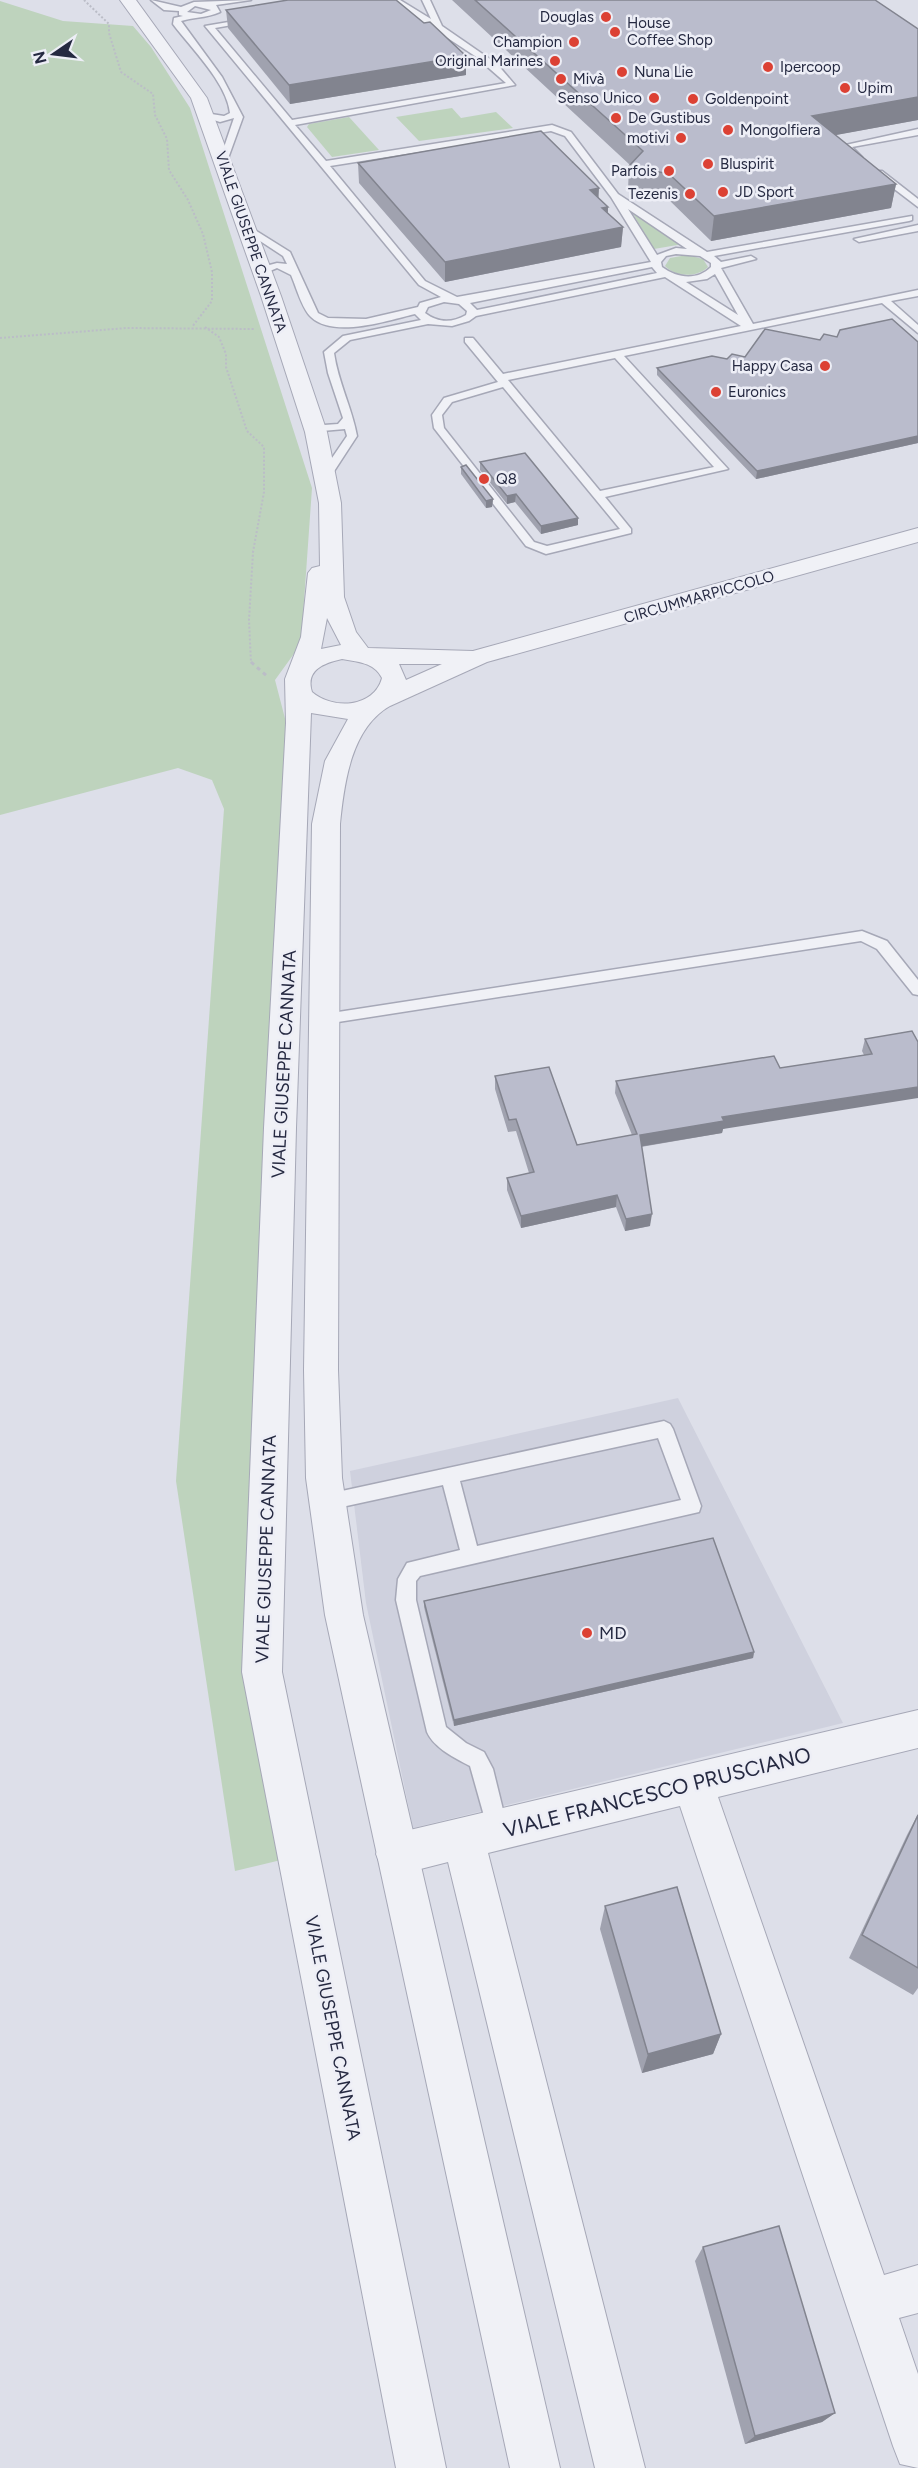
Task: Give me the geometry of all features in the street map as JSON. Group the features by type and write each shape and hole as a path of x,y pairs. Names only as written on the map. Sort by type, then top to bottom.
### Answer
{"street":[{"name":"VIALE GIUSEPPE CANNATA","path":"128,0 199,98 223,162 264,275 313,424 330,503 332,597 344,632 366,654"},
{"name":"VIALE GIUSEPPE CANNATA","path":"330,503 313,637 299,689 280,1128 262,1671 421,2468"},
{"name":"CIRCUMMARPICCOLO","path":"378,704 478,657 684,602 918,534"},
{"path":"366,654 386,663 393,671 396,681 393,691 378,704 339,712 311,704 301,696 299,689 326,655 366,654"},
{"name":"CIRCUMMARPICCOLO","path":"366,654 478,657"},
{"name":"VIALE GIUSEPPE CANNATA","path":"378,704 356,722 341,752 331,783 326,824 321,1371 328,1502 344,1615 535,2468"},
{"name":"VIALE FRANCESCO PRUSCIANO","path":"397,1854 918,1729"},
{"path":"693,1783 918,2446"},
{"path":"481,1834 620,2468"},
{"path":"869,2303 918,2289"}],"lane":[{"path":"155,0 167,8 184,5 251,3"},
{"path":"191,0 216,8 209,26"},
{"path":"290,123 511,85 502,72 438,26 394,0"},
{"path":"426,0 438,26"},
{"path":"223,162 239,122 233,104 218,77 177,24 177,20 213,14 251,3"},
{"path":"184,5 182,13 209,26 422,283 470,307 469,340"},
{"path":"209,26 255,19"},
{"path":"206,116 220,120 231,117 234,114 233,104"},
{"path":"324,164 542,128 560,129 572,140 615,196 656,262 668,275 750,327"},
{"path":"918,132 845,146 918,204"},
{"path":"615,196 703,254 716,267 750,327"},
{"path":"909,218 912,211 918,209"},
{"path":"247,229 287,254 314,315 321,321 352,323 422,308 436,300 457,300 656,262 661,256 673,251 703,254 909,218"},
{"path":"909,218 918,226"},
{"path":"850,240 918,226"},
{"path":"325,477 352,436 349,417 330,365 329,352 347,338 433,322 456,323 470,316 668,275 700,278 716,267 759,258"},
{"path":"264,275 265,269 278,265 284,265 295,273"},
{"path":"422,283 422,308 433,322 469,340 503,381 598,495 627,531 546,550 530,544 439,428 437,415 448,400 503,381 617,354 918,293"},
{"path":"884,300 918,330"},
{"path":"598,495 722,469 617,354"},
{"path":"313,424 322,428 341,428 349,417"},
{"path":"325,1019 862,936 882,945 918,990"},
{"path":"328,1502 664,1429 692,1506 414,1569 407,1579 406,1600 436,1732 459,1750 477,1759 483,1769 481,1834"},
{"path":"449,1475 471,1557"}],"path":[{"path":"84,0 109,24 109,33 122,72 153,94 155,115 167,139 169,170 188,200 203,234 212,272 212,301 192,327"},
{"path":"0,338 36,333 192,327 282,330"},
{"path":"206,327 219,337 226,354 226,368 248,431 264,447 264,492 253,552 249,620 251,663 267,674 271,686 290,709 299,689"}],"shaded area":[{"path":"678,1398 843,1723 413,1828 366,1603 350,1471"}],"green space":[{"path":"0,1 63,21 133,26 151,47 190,108 312,488 301,644 275,680 288,730 281,1860 235,1871 176,1481 224,809 212,780 178,768 0,815"},
{"path":"452,108 461,118 496,112 513,128 419,141 396,117"},
{"path":"349,117 379,150 332,157 307,127 309,124"},
{"path":"633,214 683,244 654,249"},
{"path":"687,255 703,259 708,267 698,273 686,275 669,270 665,266 670,258"}],"building":[{"path":"288,0 396,0 424,23 430,22 466,56 289,85 226,10"},
{"name":"Mongolfiera","path":"475,0 875,0 918,29 918,97 812,116 896,184 714,216 669,174 629,166 643,151"},
{"path":"541,131 599,188 590,190 608,207 602,208 623,227 445,262 358,163"},
{"path":"892,319 918,342 918,436 757,471 657,368 712,356 727,359 732,354 745,357 765,329 820,340 824,334 837,337 840,330"},
{"path":"525,453 578,518 541,526 516,494 507,496 480,462"},
{"path":"466,465 493,499 486,501 461,467"},
{"path":"912,1031 918,1042 918,1087 722,1117 724,1121 640,1135 652,1214 626,1219 617,1195 521,1216 507,1178 534,1172 516,1119 509,1120 495,1076 549,1067 577,1145 637,1134 616,1081 774,1056 780,1068 872,1054 865,1039"},
{"name":"MD","path":"713,1538 754,1652 454,1720 424,1601"},
{"path":"918,1815 918,1968 862,1935"},
{"path":"677,1887 721,2034 648,2054 605,1906"},
{"path":"779,2226 835,2413 755,2436 703,2247"}],"place":[{"name":"Douglas","path":"606,17"},
{"name":"House Coffee Shop","path":"615,32"},
{"name":"Champion","path":"574,42"},
{"name":"Original Marines","path":"555,61"},
{"name":"Ipercoop","path":"768,67"},
{"name":"Nuna Lie","path":"622,72"},
{"name":"Mivà","path":"561,79"},
{"name":"Upim","path":"845,88"},
{"name":"Senso Unico","path":"654,98"},
{"name":"Goldenpoint","path":"693,99"},
{"name":"De Gustibus","path":"616,118"},
{"name":"Mongolfiera","path":"728,130"},
{"name":"motivi","path":"681,138"},
{"name":"Bluspirit","path":"708,164"},
{"name":"Parfois","path":"669,171"},
{"name":"JD Sport","path":"723,192"},
{"name":"Tezenis","path":"690,194"},
{"name":"Happy Casa","path":"825,366"},
{"name":"Euronics","path":"716,392"},
{"name":"Q8","path":"484,479"},
{"name":"MD","path":"587,1633"}]}
